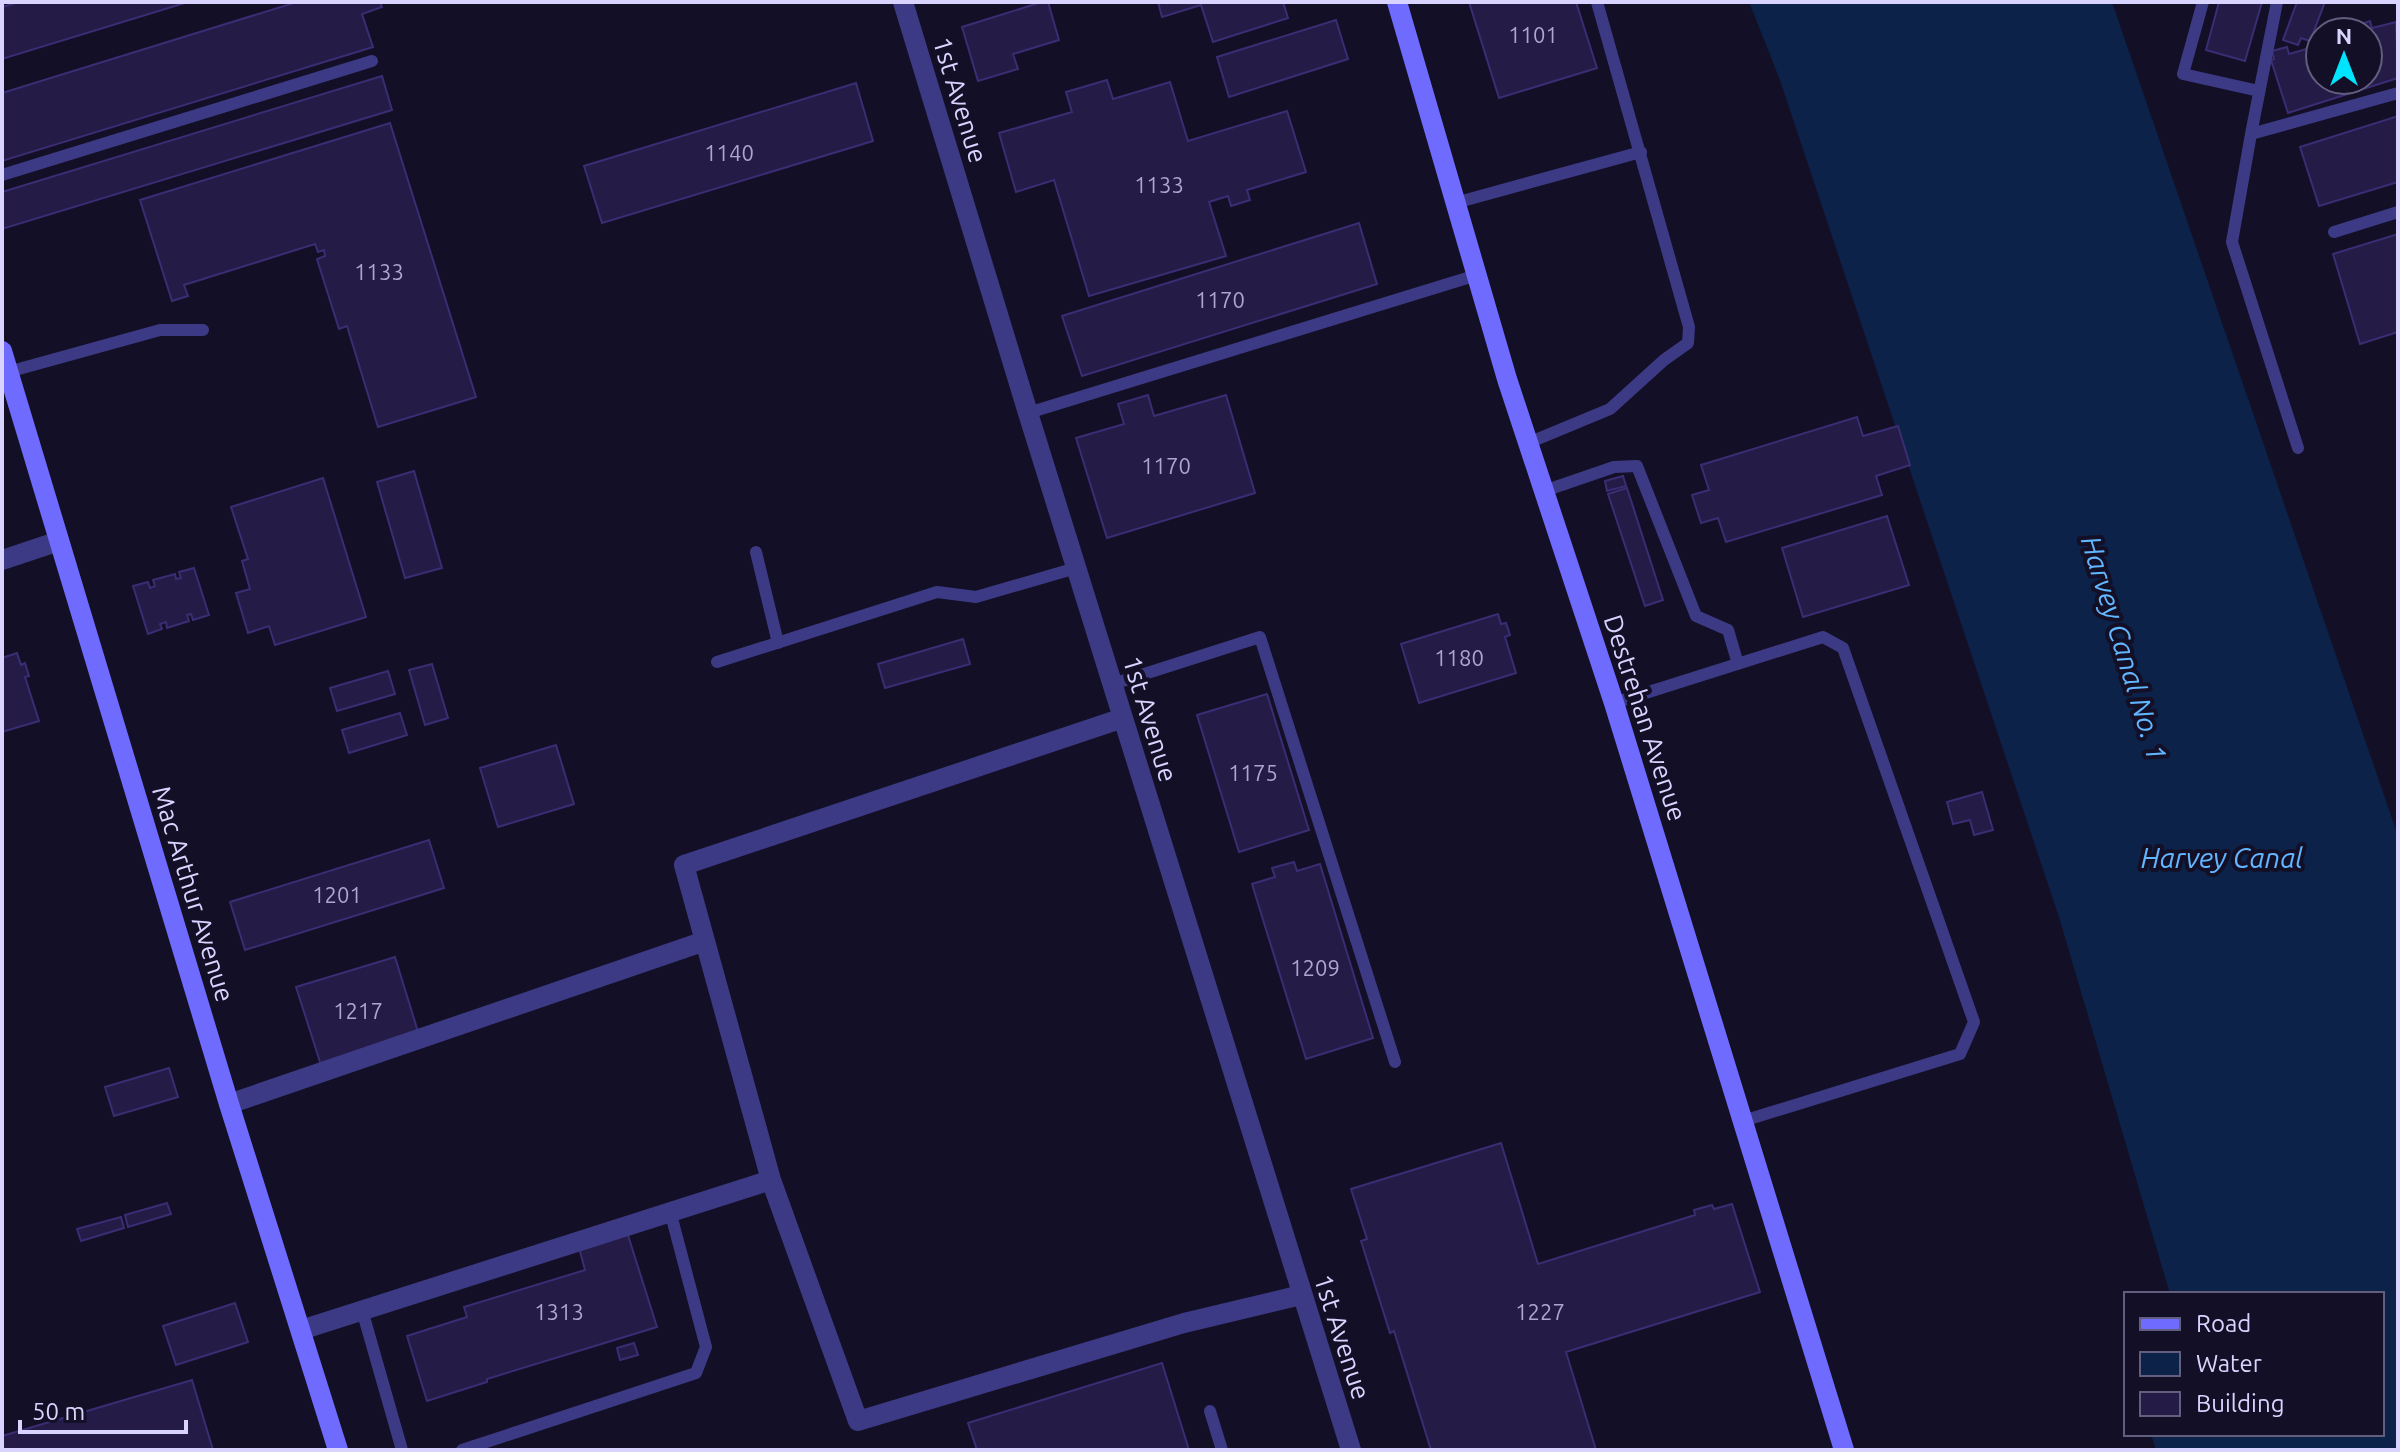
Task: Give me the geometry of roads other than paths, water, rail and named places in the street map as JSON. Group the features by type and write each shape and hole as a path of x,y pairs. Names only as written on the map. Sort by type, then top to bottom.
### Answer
{"main road":[{"name":"Destrehan Avenue","path":"1397,2 1528,443 1614,703 1844,1450"},
{"name":"Mac Arthur Avenue","path":"2,351 229,1104 338,1450"}],"street":[{"name":"1st Avenue","path":"903,2 1351,1450"},
{"path":"2,560 59,541"},
{"path":"1123,718 684,865 771,1180 858,1421 1184,1323 1301,1295"},
{"path":"229,1104 705,941"},
{"path":"301,1330 771,1180"}],"lane":[{"path":"1528,443 1610,409 1664,360 1688,343 1689,327 1597,2"},
{"path":"2203,2 2183,74 2259,91"},
{"path":"2277,2 2232,242 2298,448"},
{"path":"2,175 372,61"},
{"path":"2251,134 2398,93"},
{"path":"1455,203 1641,152"},
{"path":"2334,232 2398,212"},
{"path":"1028,413 1477,275"},
{"path":"8,372 160,330 203,330"},
{"path":"1544,491 1614,467 1637,466 1696,616 1728,630 1738,664"},
{"path":"756,552 778,643"},
{"path":"717,662 937,592 976,597 1076,568"},
{"path":"1113,684 1260,637 1395,1062"},
{"path":"1614,703 1823,637 1843,648 1974,1022 1960,1054 1743,1121"},
{"path":"462,1450 696,1373 706,1347 670,1211"},
{"path":"362,1310 402,1450"},
{"path":"1210,1411 1222,1450"}],"water":[{"name":"Harvey Canal","path":"1749,2 2112,2 2398,836 2398,1450 2156,1450 2152,1436 2384,1436 2384,1292 2169,1292 2059,917 1780,80"}],"water label":[{"name":"Harvey Canal No. 1","path":"2124,648"}]}
